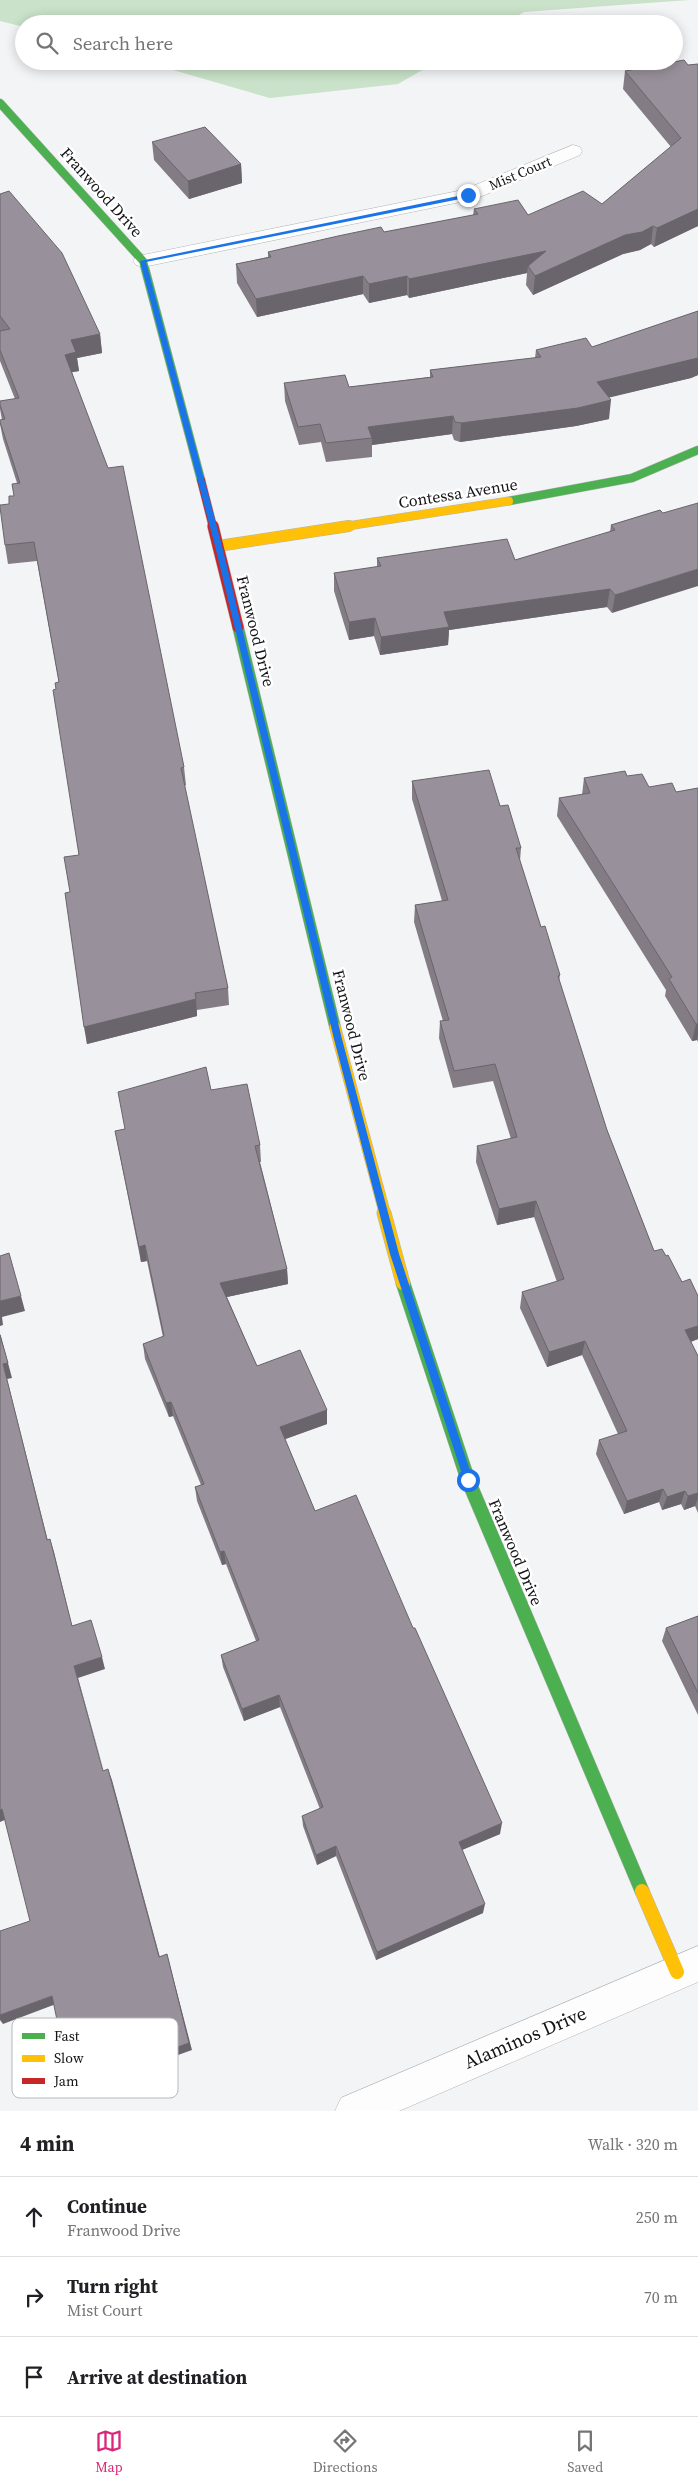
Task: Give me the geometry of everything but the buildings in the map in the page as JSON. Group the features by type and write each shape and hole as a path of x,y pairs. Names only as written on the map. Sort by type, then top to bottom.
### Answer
{"street":[{"name":"Franwood Drive","path":"0,103 143,261 218,546 338,1039 394,1254 468,1480 687,1968"},
{"name":"Mist Court","path":"143,261 468,195 574,151"},
{"name":"Contessa Avenue","path":"218,546 474,508 632,478 698,450"},
{"name":"Alaminos Drive","path":"354,2111 687,1968"}],"green space":[{"path":"0,0 689,0 524,12 519,15 15,15 15,25 0,21"},
{"path":"173,70 422,70 398,84 270,98"}],"traffic: fast":[{"path":"0,103 143,261 201,480"},
{"path":"509,501 632,478 698,450"},
{"path":"238,627 335,1027"},
{"path":"403,1283 468,1480 642,1891"}],"traffic: slow":[{"path":"218,546 509,501"},
{"path":"335,1027 403,1283"},
{"path":"642,1891 677,1972"}],"traffic: jam":[{"path":"201,480 238,627"}],"route":[{"path":"468,195 143,261 218,546 338,1039 394,1254 468,1480"}]}
